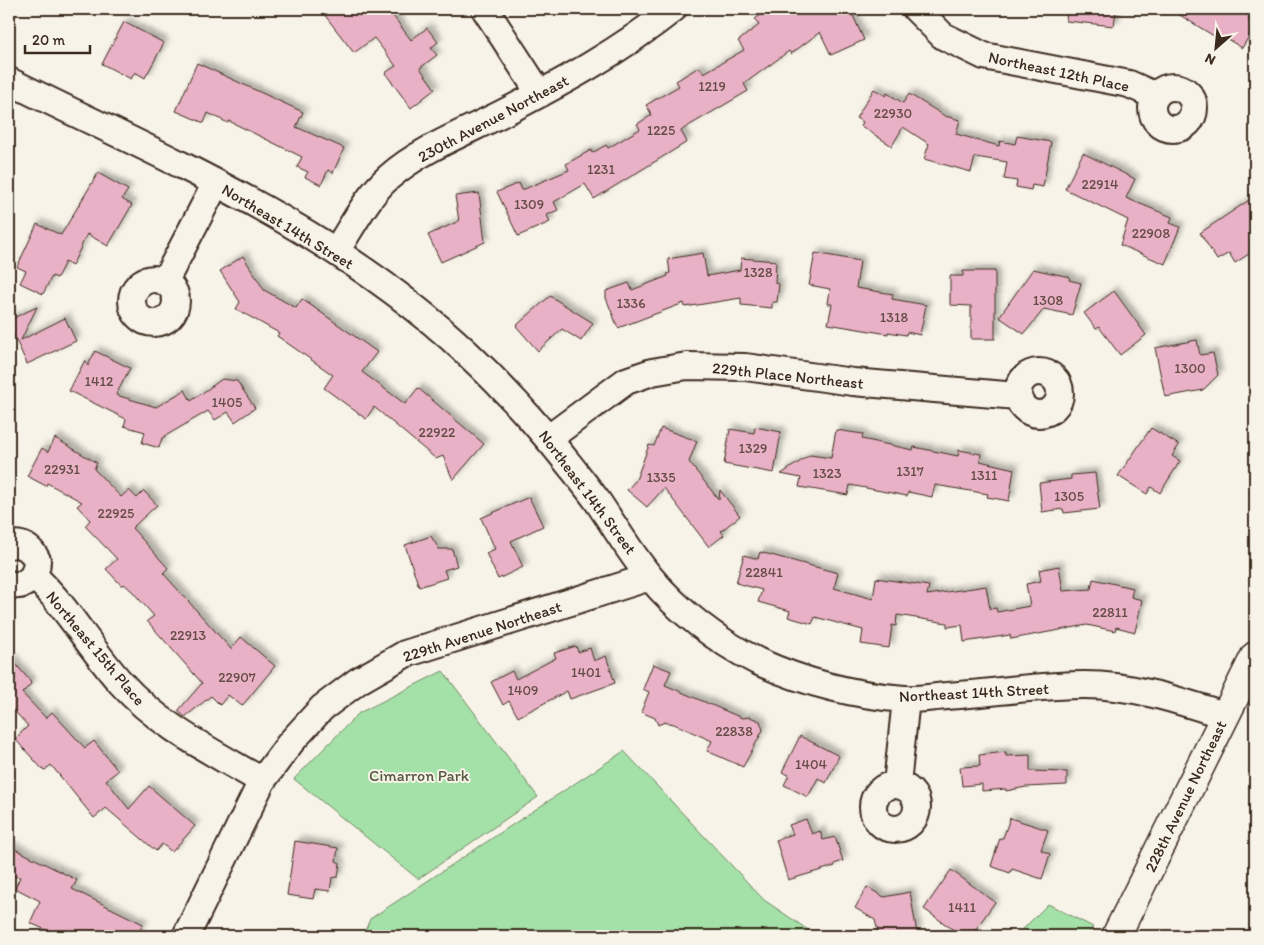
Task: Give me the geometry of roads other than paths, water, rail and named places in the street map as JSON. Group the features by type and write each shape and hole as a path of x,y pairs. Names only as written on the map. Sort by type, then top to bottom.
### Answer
{"main road":[{"name":"228th Avenue Northeast","path":"1116,936 1224,715 1255,656"}],"street":[{"path":"486,9 540,94"},
{"name":"230th Avenue Northeast","path":"336,251 374,193 388,177 418,155 540,94 612,54 673,9"},
{"name":"Northeast 12th Place","path":"916,9 944,36 984,56 1129,84 1156,96"},
{"name":"Northeast 14th Street","path":"9,81 216,183 336,251 412,304 466,351 549,438 596,500 650,577 685,614 754,659 796,677 836,689 906,699 1083,685 1112,687 1163,695 1224,715"},
{"path":"165,281 216,183"},
{"name":"229th Place Northeast","path":"549,438 626,380 652,372 687,366 745,367 852,382 1018,396"},
{"name":"Northeast 15th Place","path":"9,545 20,544 33,553 37,560 34,576 20,585 9,584"},
{"name":"Northeast 15th Place","path":"34,576 121,683 147,709 174,729 262,781"},
{"name":"229th Avenue Northeast","path":"186,936 262,781 291,742 322,708 358,681 405,654 650,577"},
{"path":"897,784 906,699"}],"park label":[{"name":"Cimarron Park","path":"419,775"}]}
